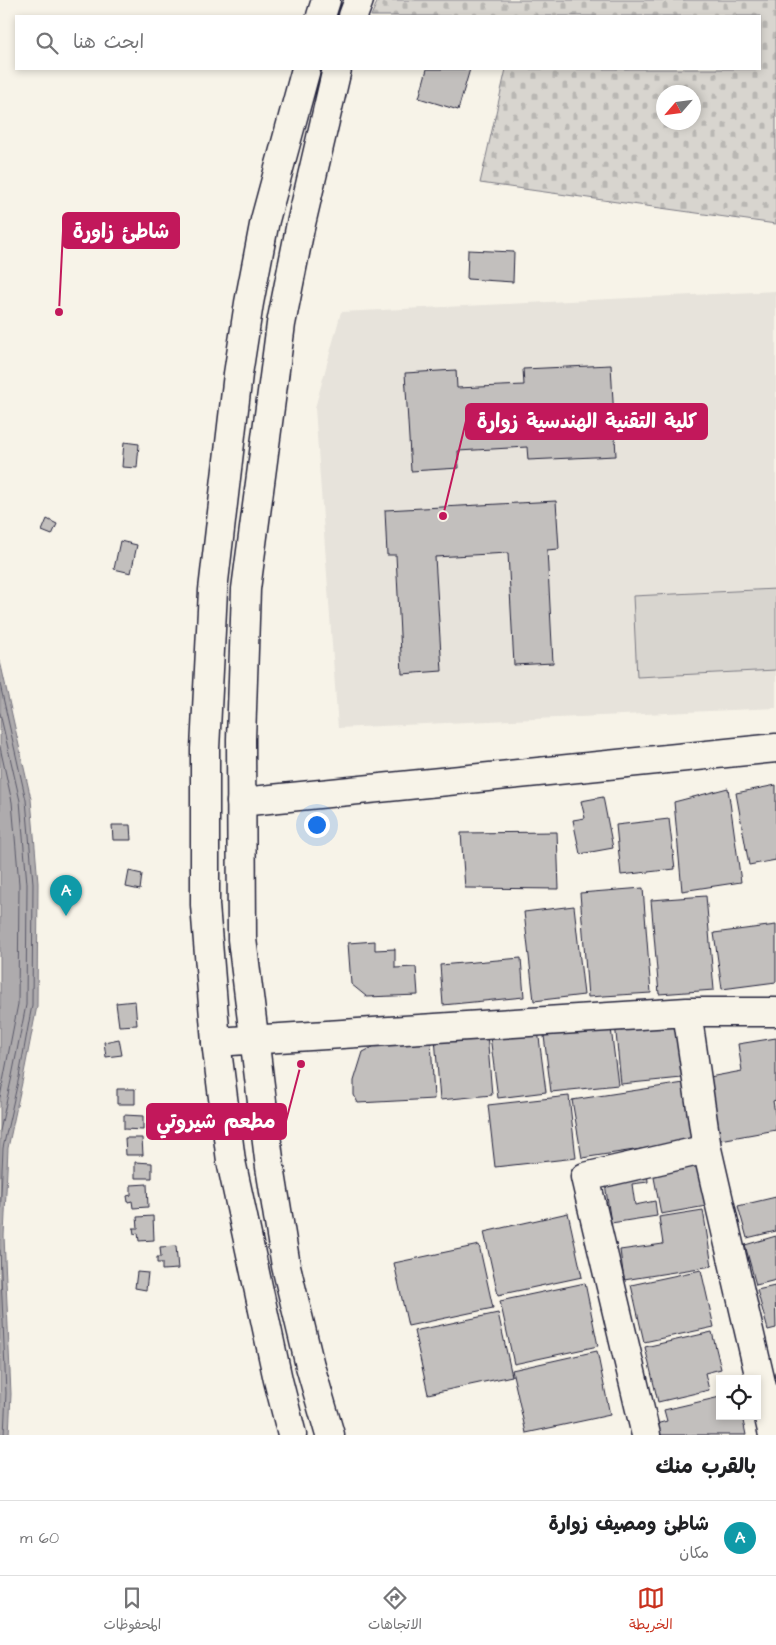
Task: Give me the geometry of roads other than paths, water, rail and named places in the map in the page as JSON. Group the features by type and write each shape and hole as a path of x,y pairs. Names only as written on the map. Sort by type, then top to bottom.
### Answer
{"street":[{"path":"321,15 326,0"},
{"path":"353,15 359,0"},
{"path":"292,1435 278,1380 231,1161 216,1042 205,905 204,749 213,590 249,303 265,220 306,70"},
{"path":"330,1435 310,1366 286,1266 270,1167 242,939 241,739 246,589 281,324 300,228 336,70"},
{"path":"265,220 300,228"},
{"path":"241,802 776,748"},
{"path":"216,1042 687,1012 776,1012"},
{"path":"687,1012 708,1149 774,1435"},
{"path":"646,1435 585,1177 708,1149"}],"water":[{"path":"0,661 31,799 38,883 37,1006 8,1148 4,1236 11,1394 9,1435 0,1435"}],"place":[{"name":"شاطئ زاورة","path":"59,312"},
{"name":"كلية التقنية الهندسية زوارة","path":"443,516"},
{"name":"شاطئ ومصيف زوارة","path":"66,916"},
{"name":"مطعم شيروتي","path":"301,1064"}]}
